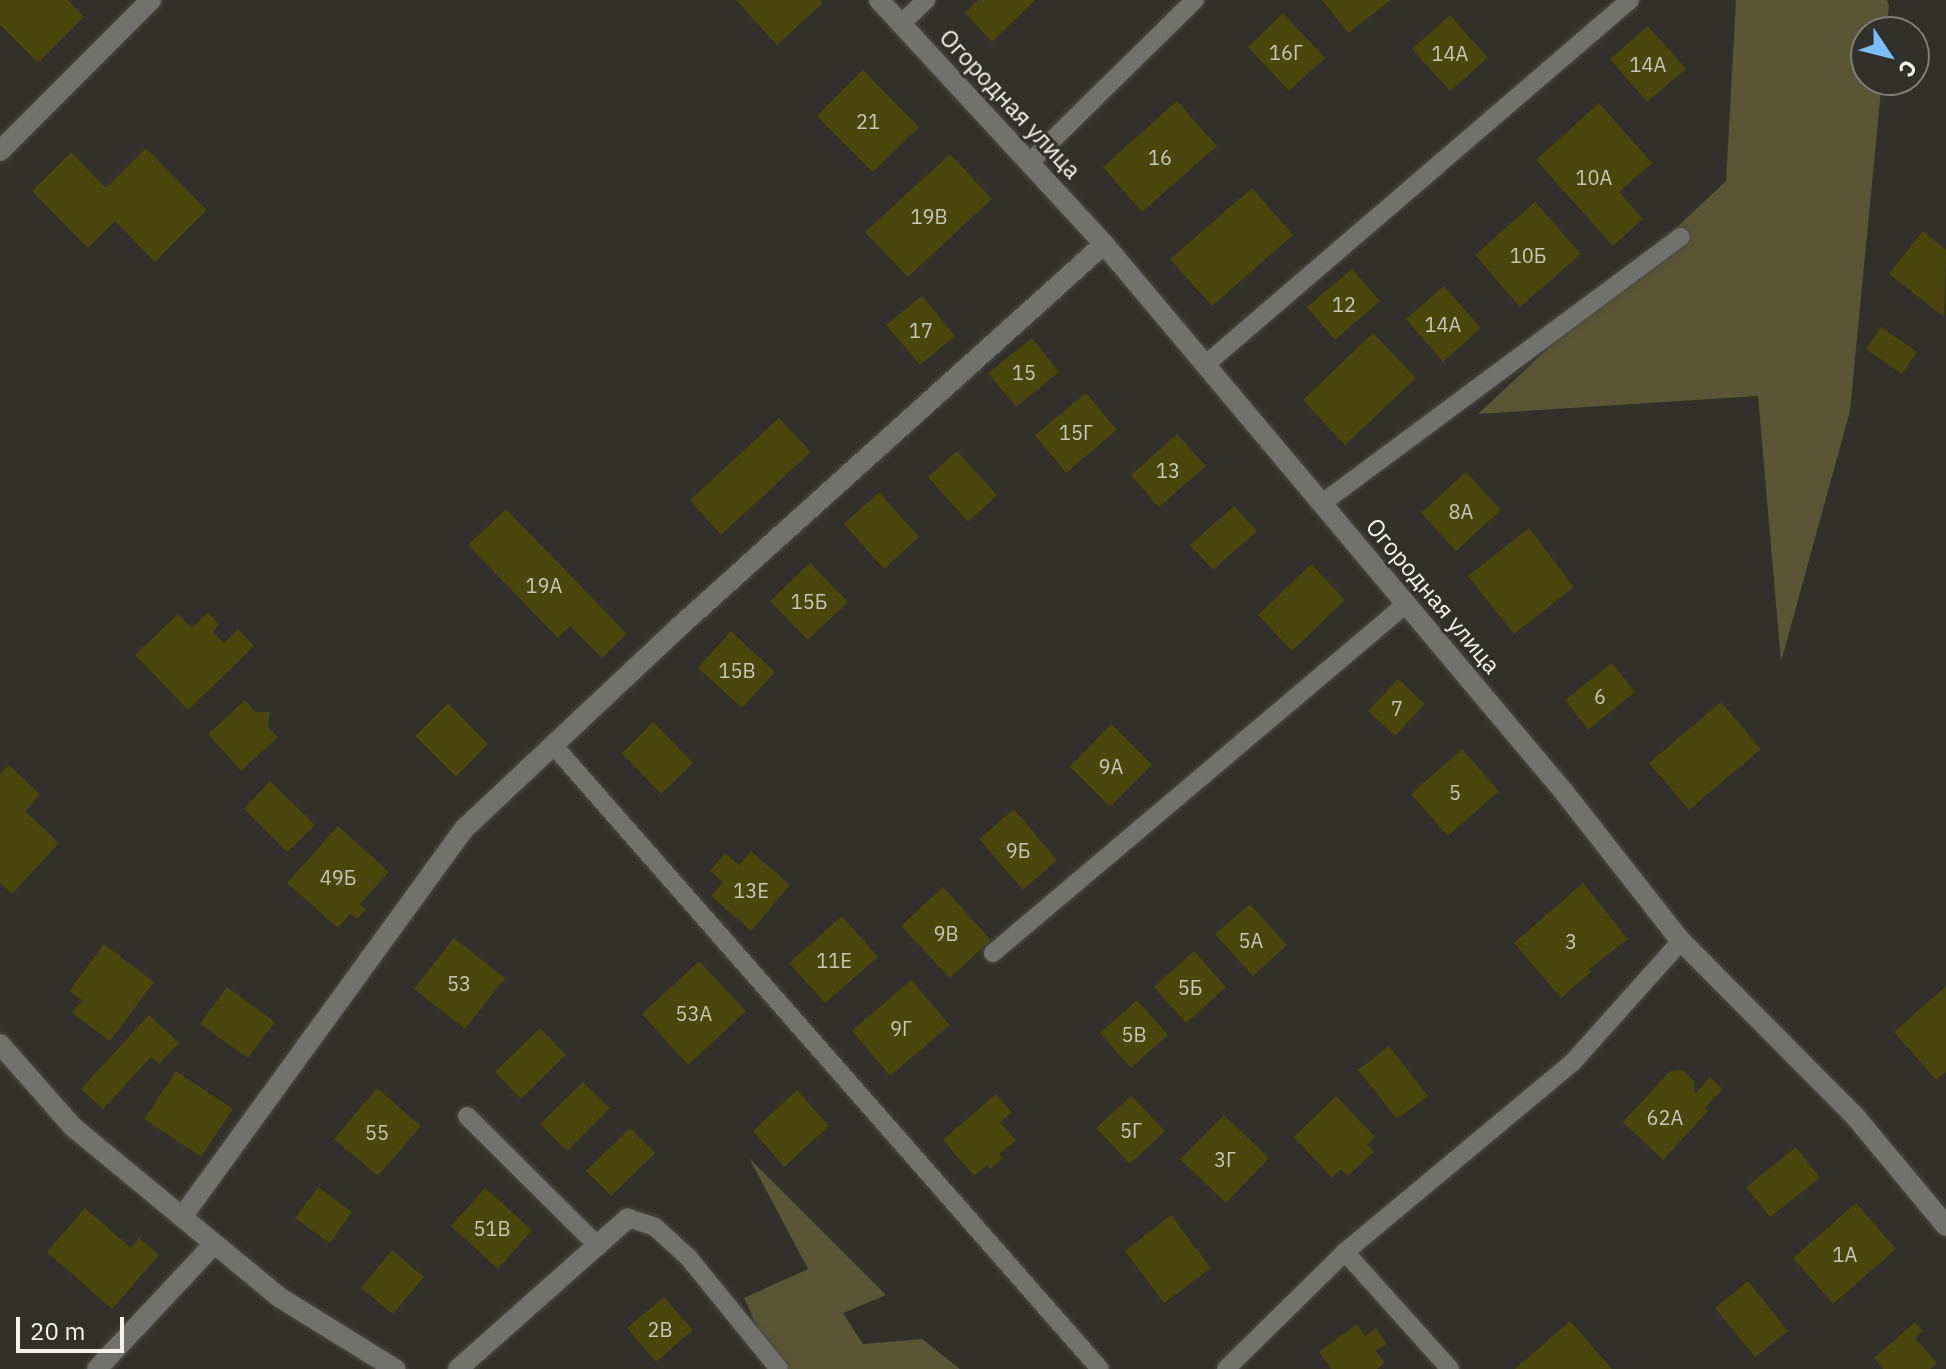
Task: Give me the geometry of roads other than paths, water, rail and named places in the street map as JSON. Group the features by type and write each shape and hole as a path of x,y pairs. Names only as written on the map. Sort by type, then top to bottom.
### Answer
{"street":[{"path":"0,151 151,0"},
{"name":"Огородная улица","path":"879,0 1104,244 1564,792 1681,941 1854,1115 1946,1226"},
{"path":"182,1217 465,828 525,768 554,746 679,627 1104,244"},
{"path":"0,1044 73,1127 214,1244 279,1297 395,1369"},
{"path":"458,1369 628,1218"},
{"path":"97,1369 214,1244"}],"lane":[{"path":"901,24 926,0"},
{"path":"1029,163 1195,0"},
{"path":"1205,365 1630,0"},
{"path":"1321,504 1681,237"},
{"path":"993,953 1406,604"},
{"path":"554,746 1100,1369"},
{"path":"1226,1369 1345,1252 1572,1063 1681,941"},
{"path":"467,1116 598,1246"},
{"path":"628,1218 655,1227 688,1257 779,1369"},
{"path":"1345,1252 1450,1369"}]}
